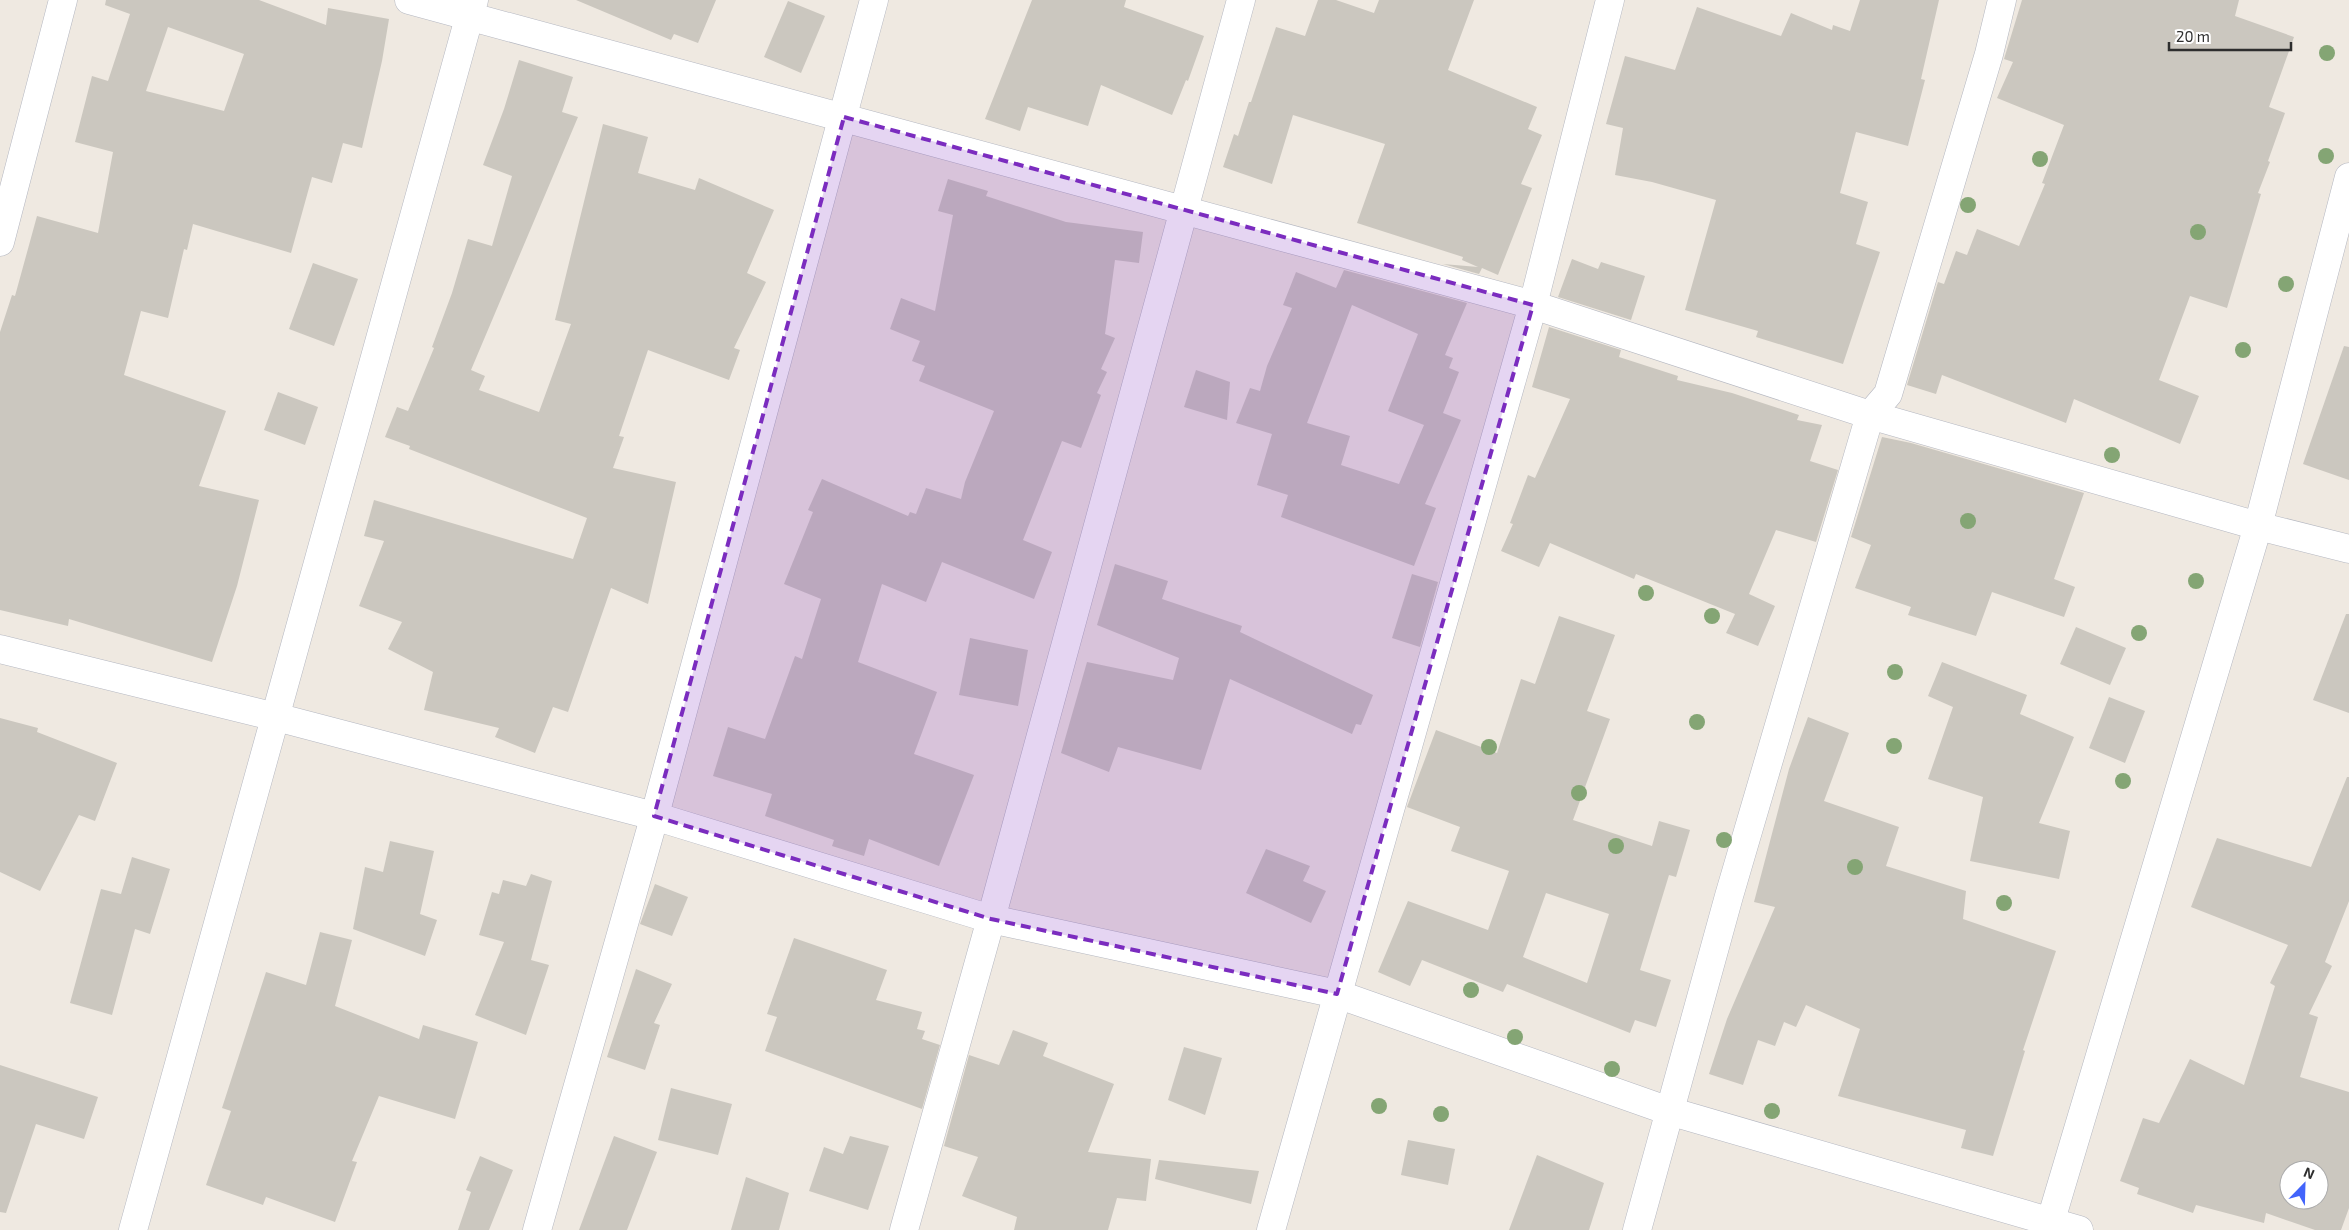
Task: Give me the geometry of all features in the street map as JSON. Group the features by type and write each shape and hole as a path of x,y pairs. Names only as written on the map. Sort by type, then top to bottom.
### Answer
{"street":[{"path":"0,242 63,0"},
{"path":"409,0 472,8 844,117 1533,305 1870,416 2258,526 2349,548"},
{"path":"537,1230 654,816 874,0"},
{"path":"904,1230 992,919 1241,0"},
{"path":"1271,1230 1533,305 1610,0"},
{"path":"1637,1230 1729,896 1870,416 1888,394 1989,54 2002,0"},
{"path":"133,1230 472,8"},
{"path":"2049,1225 2258,526 2349,177"},
{"path":"0,649 276,717 654,816 992,919 1337,994 1669,1111 2049,1225 2079,1230"}],"highlighted area":[{"path":"844,117 1533,305 1337,994 991,919 654,816"}],"building":[{"path":"106,0 259,0 326,25 328,8 389,19 382,61 362,148 343,143 332,183 312,177 291,253 193,224 187,250 184,249 168,318 141,311 124,375 226,411 199,486 259,500 237,586 212,662 69,619 68,626 0,610 0,332 12,295 15,296 37,216 98,233 113,152 75,142 92,76 108,81 130,14 105,5","holes":["168,27 244,54 224,111 146,91"]},
{"path":"576,0 716,0 698,43 674,34 671,40"},
{"path":"1032,0 1126,0 1124,7 1204,36 1188,81 1186,80 1172,115 1101,85 1088,126 1028,107 1020,131 985,119"},
{"path":"1318,0 1336,0 1374,13 1379,0 1474,0 1448,70 1537,107 1528,129 1542,135 1521,184 1532,188 1498,275 1482,268 1479,274 1443,264 1478,267 1462,260 1463,257 1357,223 1385,144 1293,115 1272,184 1223,167 1234,134 1238,136 1249,102 1251,102 1276,27 1305,36"},
{"path":"1860,0 1939,0 1921,79 1925,80 1908,146 1856,132 1840,193 1868,202 1856,244 1880,252 1843,364 1756,337 1758,331 1685,310 1716,200 1652,182 1615,175 1623,128 1606,124 1625,56 1675,70 1697,7 1781,36 1791,13 1832,30 1833,25 1850,31"},
{"path":"2022,0 2239,0 2235,16 2294,37 2269,107 2285,113 2258,193 2261,194 2227,308 2190,296 2159,380 2199,396 2180,444 2074,399 2066,423 1942,375 1936,394 1907,385 1938,282 1944,284 1956,251 1967,255 1977,229 2019,246 2045,184 2042,183 2064,125 1997,98 2013,62 2004,59"},
{"path":"788,1 825,16 801,73 764,57"},
{"path":"519,60 573,77 562,112 578,117 471,370 485,376 479,390 539,412 571,324 555,320 603,124 648,137 638,173 695,190 699,178 774,210 747,273 766,282 734,348 740,350 729,380 648,350 619,436 624,437 613,468 676,482 648,604 611,588 568,712 553,707 535,753 495,737 499,728 424,710 433,672 388,649 402,622 359,606 384,541 364,536 374,500 573,559 587,518 409,449 410,446 385,437 397,407 408,411 434,348 432,347 452,293 468,239 492,246 512,176 483,165 504,109"},
{"path":"948,179 988,191 986,196 1066,222 1143,232 1139,263 1115,260 1105,334 1115,338 1101,369 1107,372 1097,393 1101,395 1081,448 1062,441 1023,540 1052,552 1034,599 942,562 926,602 882,584 858,662 937,692 914,754 974,775 939,866 869,839 864,856 832,846 834,840 765,816 772,794 713,776 728,727 765,739 795,656 802,659 821,599 784,584 813,512 808,510 822,479 908,516 910,512 916,514 926,488 961,499 965,482 994,411 919,381 925,366 912,361 920,341 890,329 901,298 935,311 953,215 938,211"},
{"path":"1572,259 1598,269 1601,262 1645,276 1631,320 1558,297"},
{"path":"313,263 358,279 334,346 289,329"},
{"path":"1344,270 1467,303 1445,355 1453,358 1449,368 1459,372 1443,413 1461,420 1425,504 1436,508 1414,566 1281,517 1288,495 1257,485 1272,434 1236,423 1250,388 1260,391 1267,366 1292,308 1283,305 1296,272 1336,288","holes":["1352,305 1418,334 1388,411 1424,425 1399,484 1341,465 1350,436 1307,423"]},
{"path":"1549,327 1621,350 1619,357 1678,376 1677,380 1732,393 1799,415 1797,420 1822,425 1810,461 1838,470 1816,542 1776,530 1749,594 1775,606 1758,646 1726,633 1735,614 1636,574 1634,579 1550,543 1539,567 1501,551 1513,524 1510,523 1528,475 1535,478 1570,399 1532,387"},
{"path":"2344,346 2349,347 2349,480 2303,464"},
{"path":"1196,370 1230,382 1227,420 1184,407"},
{"path":"278,392 318,407 305,445 264,430"},
{"path":"1882,437 1911,443 2084,493 2054,579 2075,587 2064,617 1992,592 1976,636 1908,615 1911,607 1855,588 1871,545 1851,537"},
{"path":"1115,564 1168,581 1162,599 1242,626 1240,632 1373,695 1361,725 1356,724 1352,734 1230,679 1201,770 1118,747 1109,772 1061,753 1087,662 1173,680 1179,658 1097,625"},
{"path":"1412,574 1438,582 1420,647 1392,638"},
{"path":"2346,614 2349,614 2349,713 2313,700"},
{"path":"1559,616 1615,635 1587,711 1610,719 1573,820 1652,846 1659,821 1690,830 1676,877 1669,875 1640,970 1671,980 1656,1027 1635,1020 1630,1033 1507,984 1503,992 1422,960 1410,986 1378,972 1408,901 1488,930 1509,871 1451,851 1460,827 1407,807 1436,730 1497,753 1521,679 1535,684","holes":["1546,893 1609,914 1587,983 1523,957"]},
{"path":"2076,627 2126,648 2110,685 2060,664"},
{"path":"970,638 1028,650 1018,706 959,695"},
{"path":"1942,662 2027,695 2020,714 2074,737 2039,823 2070,831 2059,879 1970,861 1983,797 1928,779 1953,707 1928,696"},
{"path":"2109,697 2145,711 2125,763 2089,748"},
{"path":"1808,717 1849,733 1824,801 1899,827 1886,866 1966,891 1963,919 2056,951 2023,1050 2025,1051 1993,1156 1961,1148 1966,1130 1838,1096 1860,1029 1806,1005 1796,1027 1784,1022 1775,1046 1758,1040 1743,1085 1709,1074 1727,1019 1775,907 1754,902 1789,769"},
{"path":"0,718 38,728 37,732 117,763 95,821 79,815 40,891 0,872"},
{"path":"2347,777 2349,777 2349,901 2325,962 2332,966 2309,1014 2318,1017 2300,1077 2349,1092 2349,1208 2341,1230 2315,1230 2266,1213 2264,1223 2196,1205 2193,1213 2137,1194 2139,1188 2120,1181 2143,1118 2159,1123 2190,1059 2244,1085 2275,986 2270,983 2288,945 2191,907 2217,838 2311,867"},
{"path":"390,841 434,851 420,914 437,920 425,956 353,929 365,867 383,872"},
{"path":"1266,849 1310,866 1303,881 1326,891 1311,923 1246,893"},
{"path":"132,857 170,869 150,934 135,929 112,1015 70,1003 101,889 121,894"},
{"path":"531,874 552,881 531,960 549,965 526,1035 475,1015 504,942 479,935 492,892 499,894 503,880 526,886"},
{"path":"655,884 688,897 672,936 640,924"},
{"path":"320,932 352,940 335,1006 419,1039 423,1025 478,1042 455,1119 379,1096 352,1161 357,1162 335,1222 266,1197 263,1205 206,1185 231,1111 222,1108 266,972 306,985"},
{"path":"794,938 887,970 876,1000 922,1012 917,1029 925,1031 922,1039 940,1045 922,1109 765,1051 777,1017 767,1014"},
{"path":"636,969 672,984 654,1023 660,1025 645,1070 607,1057"},
{"path":"1013,1030 1048,1043 1043,1056 1114,1084 1088,1152 1151,1159 1146,1201 1117,1198 1108,1230 1014,1230 1017,1217 962,1196 978,1157 944,1146 969,1055 999,1065"},
{"path":"1184,1047 1222,1058 1205,1115 1168,1100"},
{"path":"0,1065 98,1097 84,1139 36,1124 6,1213 0,1212"},
{"path":"671,1088 732,1104 718,1155 658,1140"},
{"path":"614,1136 657,1152 627,1230 579,1230"},
{"path":"850,1136 889,1146 868,1210 809,1191 824,1147 843,1154"},
{"path":"1408,1140 1455,1149 1448,1185 1401,1175"},
{"path":"1537,1155 1604,1183 1589,1230 1509,1230"},
{"path":"480,1156 513,1170 489,1230 458,1230 471,1192 466,1190"},
{"path":"1159,1160 1259,1171 1251,1204 1155,1179"},
{"path":"746,1177 789,1193 779,1230 731,1230"}]}
